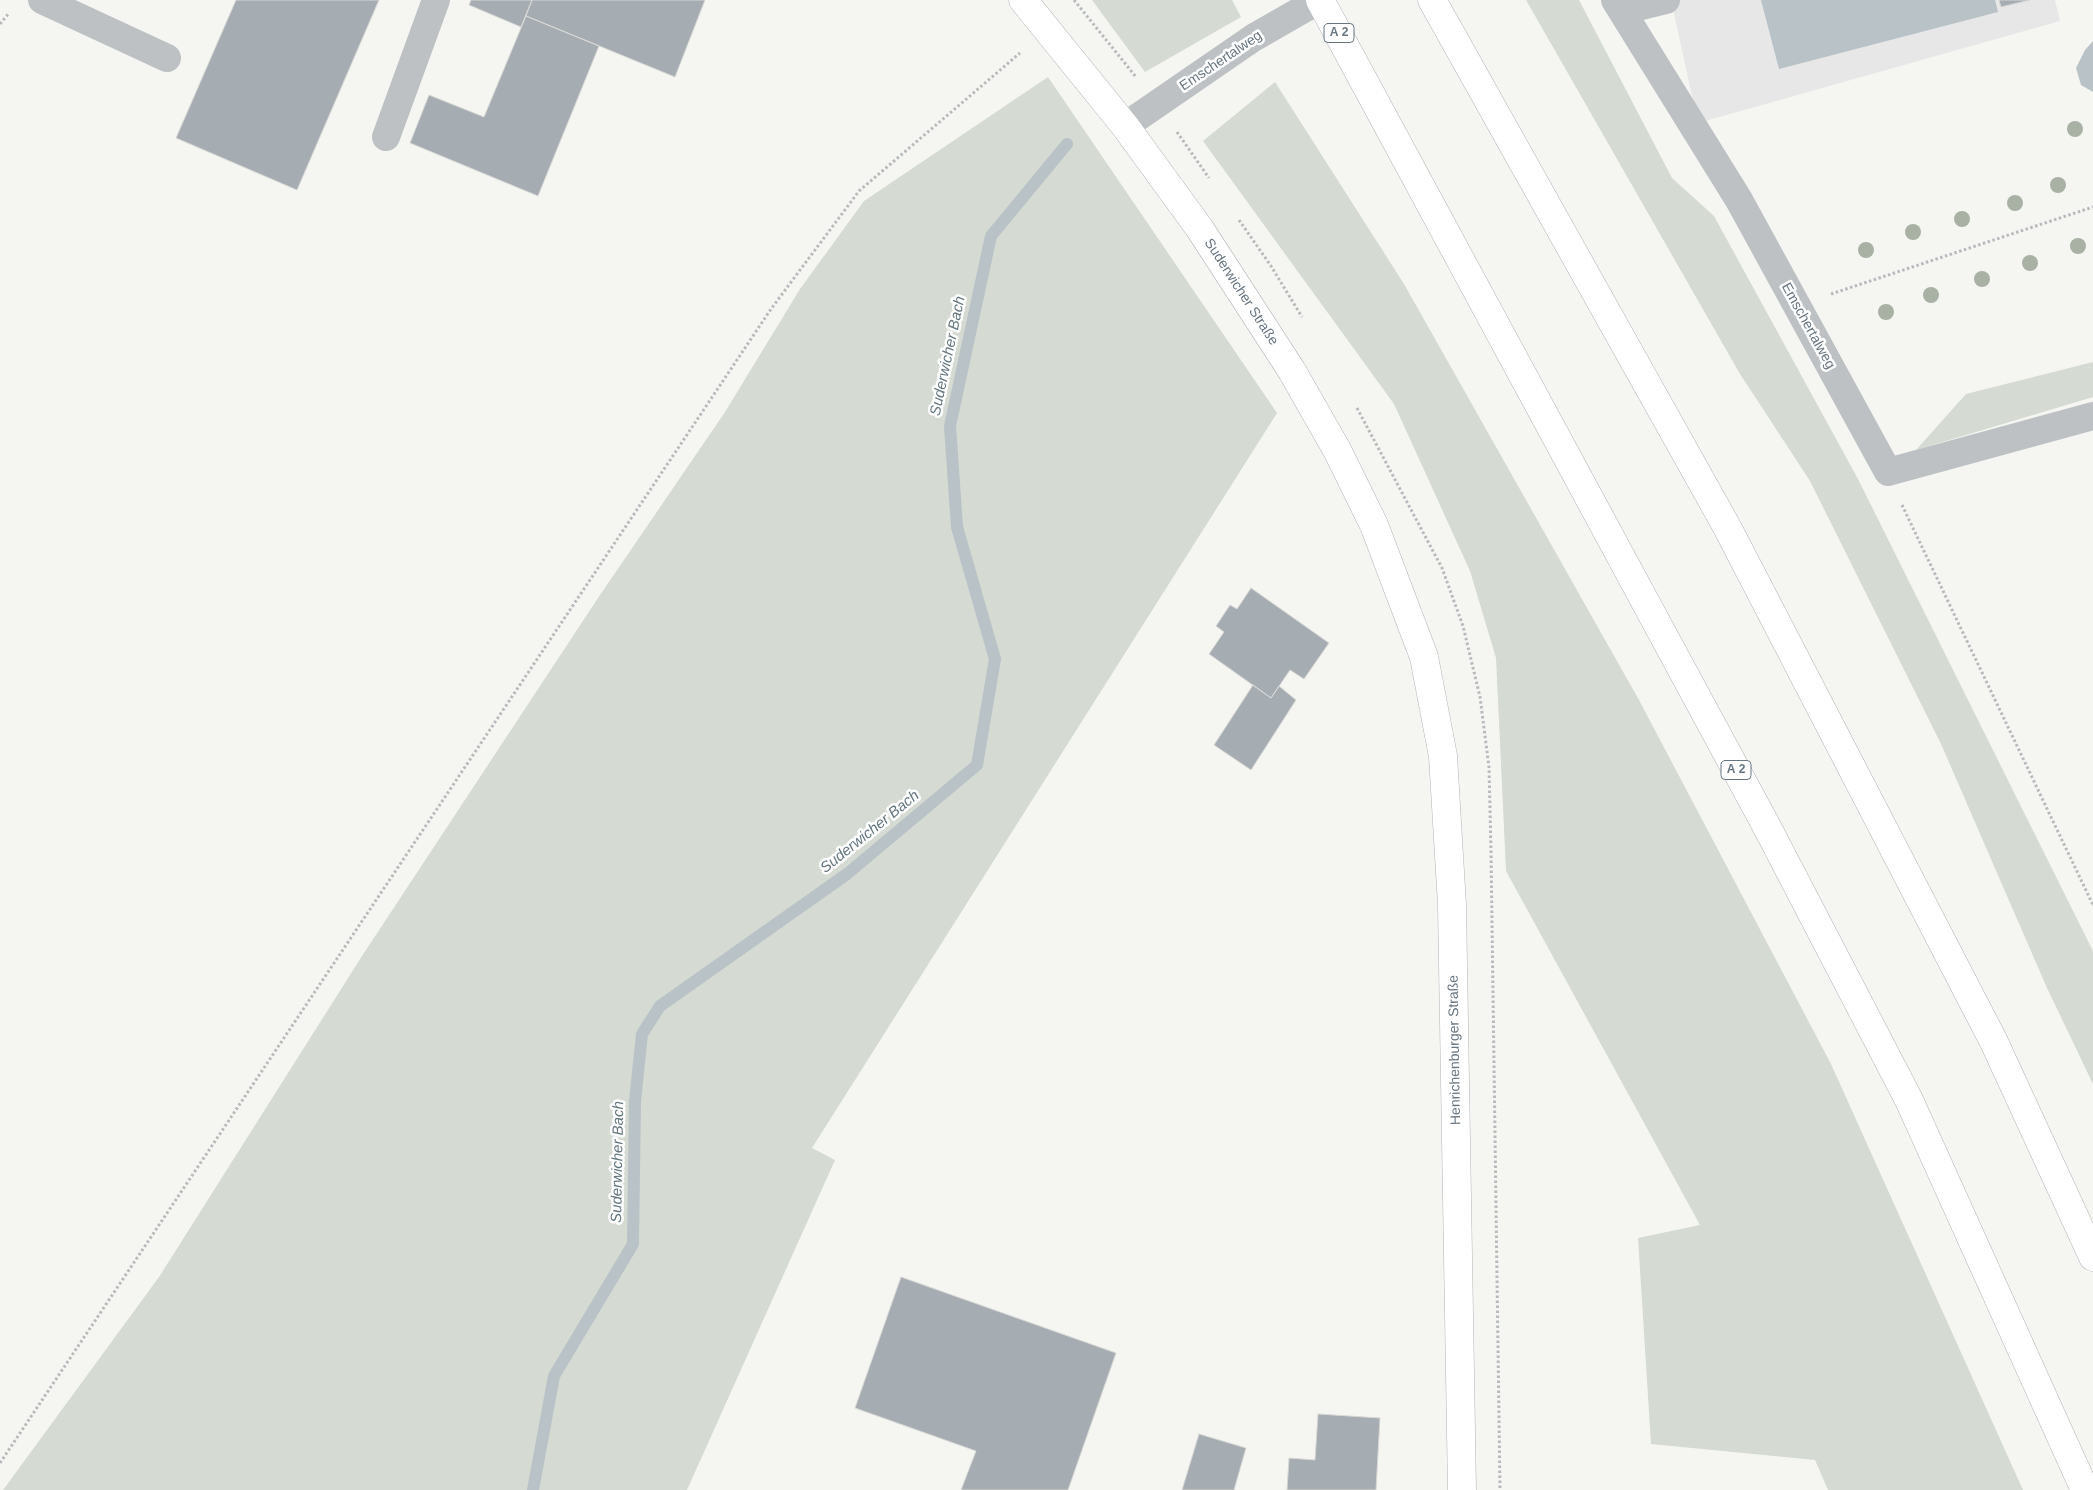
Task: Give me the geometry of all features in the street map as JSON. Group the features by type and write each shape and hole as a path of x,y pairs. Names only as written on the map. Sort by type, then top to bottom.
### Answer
{"main road":[{"name":"Suderwicher Straße","path":"1023,0 1125,126 1200,229 1296,379 1337,450 1374,526 1409,614"},
{"name":"A 2","path":"1319,0 1358,66 1767,827 1908,1100 2085,1490"},
{"path":"1437,9 1727,527 1994,1042 2093,1257"},
{"name":"Henrichenburger Straße","path":"1409,614 1424,657 1443,756 1452,905 1462,1490"}],"lane":[{"path":"42,0 167,58"},
{"path":"386,137 436,0"},
{"name":"Emschertalweg","path":"1125,126 1253,38 1319,0"},
{"path":"1618,6 1666,0"},
{"name":"Emschertalweg","path":"1618,6 1739,200 1888,472"},
{"path":"1888,472 2093,416"}],"path":[{"path":"1074,0 1157,104"},
{"path":"0,1463 771,309 859,191 1048,30"},
{"path":"1797,305 2093,207"},
{"path":"1888,472 2093,905"}],"shaded area":[{"path":"1092,0 1232,0 1241,17 1145,72"},
{"path":"1526,0 1579,0 1672,178 1714,216 1858,479 2093,951 2093,1084 2047,988 1941,744 1810,481 1740,374"},
{"path":"1671,0 2055,0 2060,21 1698,123"},
{"path":"1761,0 1995,0 1998,12 1779,69"},
{"path":"2093,41 2093,92 2081,85 2076,68 2085,50"},
{"path":"1048,77 1277,413 812,1148 835,1160 687,1490 3,1490 159,1277 362,956 598,598 725,412 800,289 864,201"},
{"path":"1275,82 1404,284 1639,700 1831,1064 2023,1490 1828,1490 1815,1460 1651,1444 1638,1238 1700,1225 1506,871 1496,658 1470,571 1394,404 1203,141"},
{"path":"2093,362 2093,397 1916,450 1966,394"}],"building":[{"path":"236,0 379,0 297,190 176,138"},
{"path":"471,0 532,0 521,27 469,5"},
{"path":"532,0 705,0 675,77 526,16"},
{"path":"1999,0 2030,0 2001,7"},
{"path":"526,16 599,46 538,196 410,143 429,95 484,117"},
{"path":"1251,588 1329,643 1304,679 1290,670 1271,698 1209,654 1224,632 1216,626 1230,605 1237,609"},
{"path":"1253,685 1271,698 1279,686 1296,700 1251,770 1214,745"},
{"path":"901,1277 1116,1353 1068,1490 961,1490 976,1451 855,1408"},
{"path":"1318,1414 1380,1418 1376,1490 1287,1490 1289,1458 1315,1460"},
{"path":"1199,1434 1246,1448 1234,1490 1182,1490"}],"waterway":[{"name":"Suderwicher Bach","path":"533,1490 554,1376 633,1244 635,1101 642,1034 660,1006 847,874 977,765 995,659 957,527 950,426 991,236 1067,144"}]}
